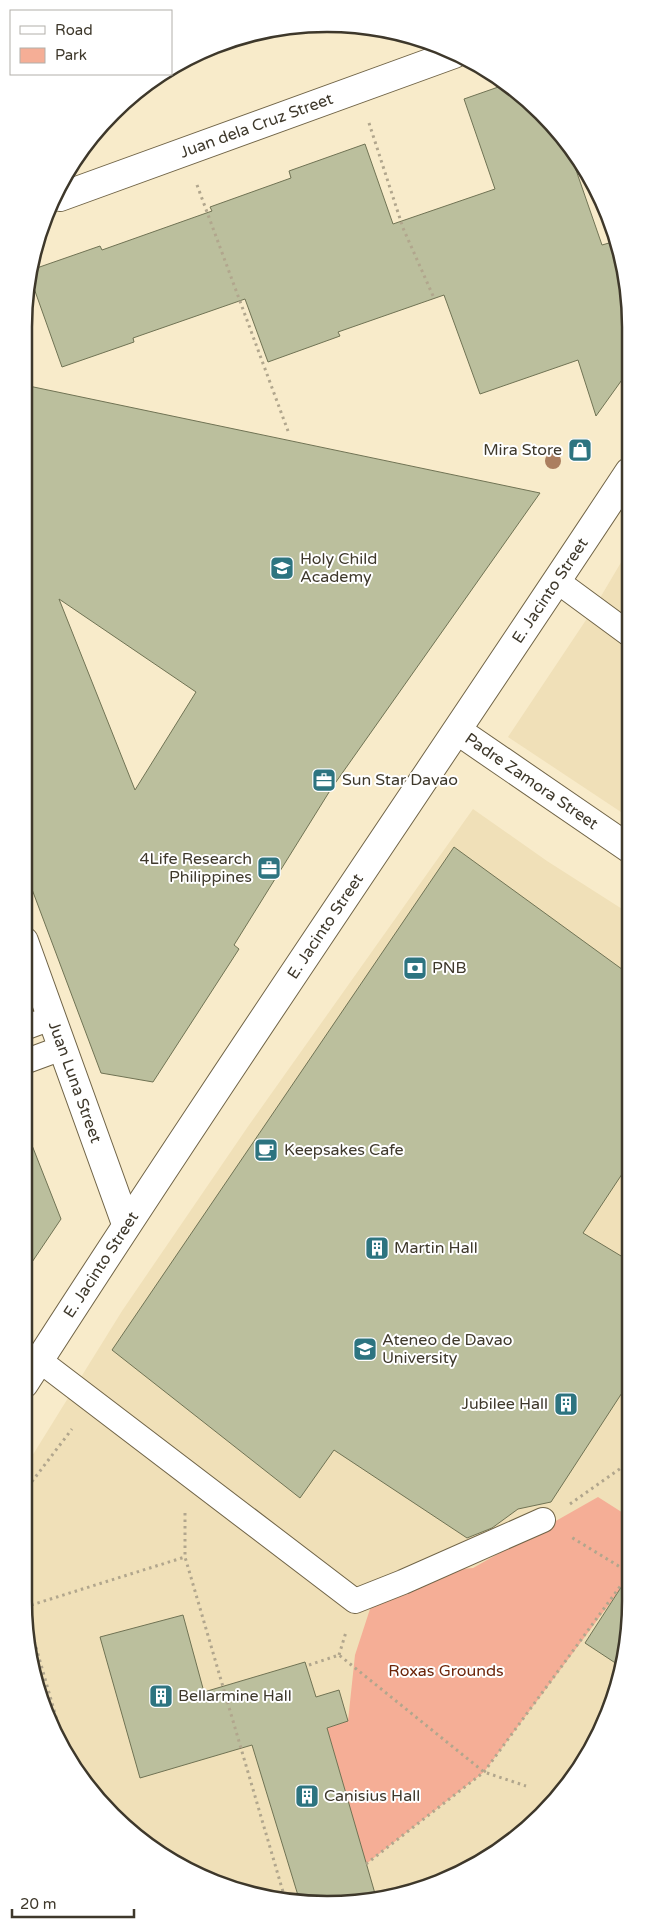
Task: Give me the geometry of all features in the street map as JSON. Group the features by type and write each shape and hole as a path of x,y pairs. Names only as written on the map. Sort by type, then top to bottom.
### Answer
{"street":[{"name":"Juan dela Cruz Street","path":"64,196 445,57"},
{"name":"E. Jacinto Street","path":"32,1371 126,1224 458,732 622,482"},
{"name":"Padre Zamora Street","path":"458,732 622,844"},
{"name":"Juan Luna Street","path":"32,964 126,1224"}],"lane":[{"path":"557,580 622,629"},
{"path":"32,1025 51,1018"},
{"path":"32,1059 62,1048"},
{"path":"39,1360 94,1400 354,1601 403,1582 543,1520"}],"path":[{"path":"357,89 403,228 434,298"},
{"path":"185,152 288,431"},
{"path":"32,1481 94,1400"},
{"path":"622,1468 586,1496 543,1520 622,1568"},
{"path":"32,1605 185,1557 283,1893"},
{"path":"366,1864 484,1772 622,1584"},
{"path":"36,1649 55,1713"},
{"path":"308,1665 340,1655 484,1772 526,1786"}],"shaded area":[{"path":"622,561 622,813 508,737 594,608"},
{"name":"Ateneo de Davao University","path":"473,809 547,861 622,909 622,1621 617,1659 607,1696 583,1749 562,1781 536,1810 507,1836 475,1857 422,1881 385,1891 347,1896 308,1896 270,1891 215,1874 164,1847 148,1836 119,1810 93,1781 82,1765 55,1714 38,1659 32,1602 32,1456 122,1311 249,1125"}],"green space":[{"name":"Roxas Grounds","path":"598,1497 622,1512 622,1587 484,1772 366,1864 327,1728 348,1721 355,1655 370,1609 429,1572 473,1568"}],"building":[{"path":"498,87 536,119 562,148 575,167 602,245 610,243 617,270 622,308 622,380 596,416 578,360 480,394 444,295 338,332 340,336 268,362 245,299 133,338 134,342 62,367 35,291 39,267 100,246 102,250 212,211 210,207 291,178 289,171 365,144 393,224 495,189 464,99"},
{"path":"32,387 540,493 331,789 234,945 239,949 153,1082 101,1073 32,889","holes":["59,599 196,692 135,790"]},
{"name":"Martin Hall","path":"454,847 622,969 622,1174 583,1233 622,1257 622,1393 551,1502 518,1509 492,1528 467,1538 334,1450 300,1498 112,1350"},
{"path":"32,1145 61,1219 32,1262"},
{"path":"622,1586 622,1621 616,1663 585,1643"},
{"path":"183,1615 204,1692 305,1662 316,1697 339,1690 348,1721 327,1728 375,1893 347,1896 298,1895 252,1745 140,1778 100,1637"}],"place":[{"name":"Mira Store","path":"580,450"},
{"name":"Holy Child Academy","path":"282,568"},
{"name":"Sun Star Davao","path":"324,780"},
{"name":"4Life Research Philippines","path":"269,868"},
{"name":"PNB","path":"415,968"},
{"name":"Keepsakes Cafe","path":"266,1150"},
{"name":"Martin Hall","path":"377,1248"},
{"name":"Ateneo de Davao University","path":"365,1349"},
{"name":"Jubilee Hall","path":"566,1404"},
{"name":"Bellarmine Hall","path":"161,1696"},
{"name":"Canisius Hall","path":"307,1796"}]}
